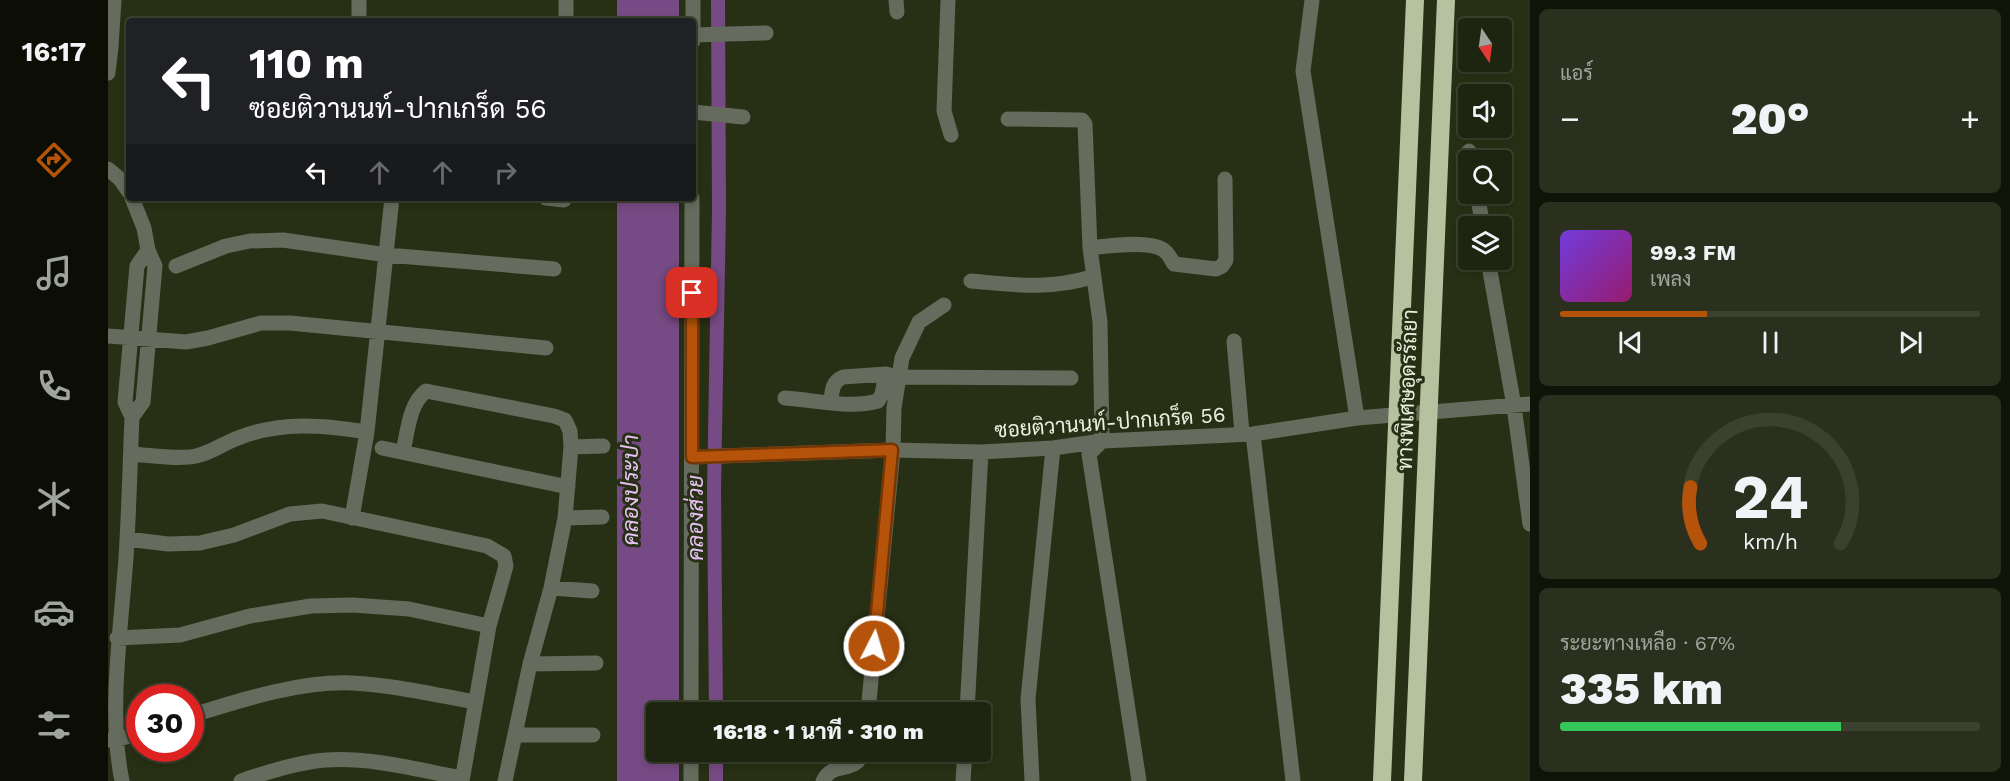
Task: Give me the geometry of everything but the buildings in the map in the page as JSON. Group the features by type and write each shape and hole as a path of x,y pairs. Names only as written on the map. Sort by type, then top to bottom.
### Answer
{"highway":[{"name":"ทางพิเศษอุดรรัถยา","path":"1382,781 1415,0"},
{"name":"ทางพิเศษอุดรรัถยา","path":"1413,781 1446,0"}],"street":[{"path":"108,73 114,0"},
{"path":"359,0 359,18"},
{"path":"566,0 566,18"},
{"path":"693,0 693,18"},
{"path":"948,0 944,111 951,135"},
{"path":"1312,0 1303,71 1357,418"},
{"path":"696,35 766,33"},
{"path":"696,112 743,117"},
{"path":"1008,119 1082,120 1085,124 1092,277 1100,322 1102,441 1089,454 1139,781"},
{"path":"108,169 126,188"},
{"path":"1090,248 1137,244 1165,251 1174,264 1216,269 1222,266 1226,260 1225,179"},
{"path":"132,417 143,402 155,266 133,201"},
{"path":"352,518 367,432 392,201"},
{"path":"692,201 706,456 692,702"},
{"path":"176,266 226,246 250,241 283,240 387,255 554,269"},
{"path":"122,781 111,740 111,663 117,638 127,539 132,417 124,402 137,266 148,250"},
{"path":"1490,270 1514,406 1530,524"},
{"path":"971,281 1036,287 1068,284 1092,277"},
{"path":"785,398 862,403 878,401 919,322 944,305"},
{"path":"108,336 186,342 208,338 261,322 546,348"},
{"path":"1234,341 1293,781"},
{"path":"831,402 833,385 843,376 1071,378"},
{"path":"869,702 892,450 894,408 892,376"},
{"path":"403,452 418,397 426,391 554,416 566,420 570,431 571,447 565,518 551,588 530,664 505,781"},
{"name":"ซอยติวานนท์-ปากเกร็ด 56","path":"706,456 892,450 981,452 1053,448 1102,441 1247,434 1357,418 1530,404"},
{"path":"131,454 194,456 238,438 268,429 304,424 367,432"},
{"path":"571,447 603,446"},
{"path":"382,448 567,487"},
{"path":"1032,781 1028,699 1053,448"},
{"path":"968,702 981,452"},
{"path":"127,539 168,544 200,543 234,535 290,514 322,511 487,546 504,556 506,566 489,626 462,780 379,762 326,760 264,773 241,781"},
{"path":"565,518 602,517"},
{"path":"551,588 592,591"},
{"path":"117,638 180,635 250,616 311,606 353,605 409,609 489,626"},
{"path":"530,664 596,663"},
{"path":"204,712 248,698 312,686 351,683 398,688 475,702"},
{"path":"515,735 593,735"},
{"path":"111,740 126,736"},
{"path":"691,762 691,781"},
{"path":"823,781 827,773 833,769 854,766 858,762"},
{"path":"963,781 964,762"}],"water":[{"path":"617,0 679,0 679,18 617,18"},
{"name":"คลองประปา","path":"617,201 679,201 679,702 646,702 646,762 679,762 679,781 617,781"}],"waterway":[{"name":"คลองส่วย","path":"716,702 714,490 719,210 718,0"},
{"name":"คลองส่วย","path":"716,762 716,781"}],"route":[{"path":"692,293 692,457 892,450 874,646"}]}
